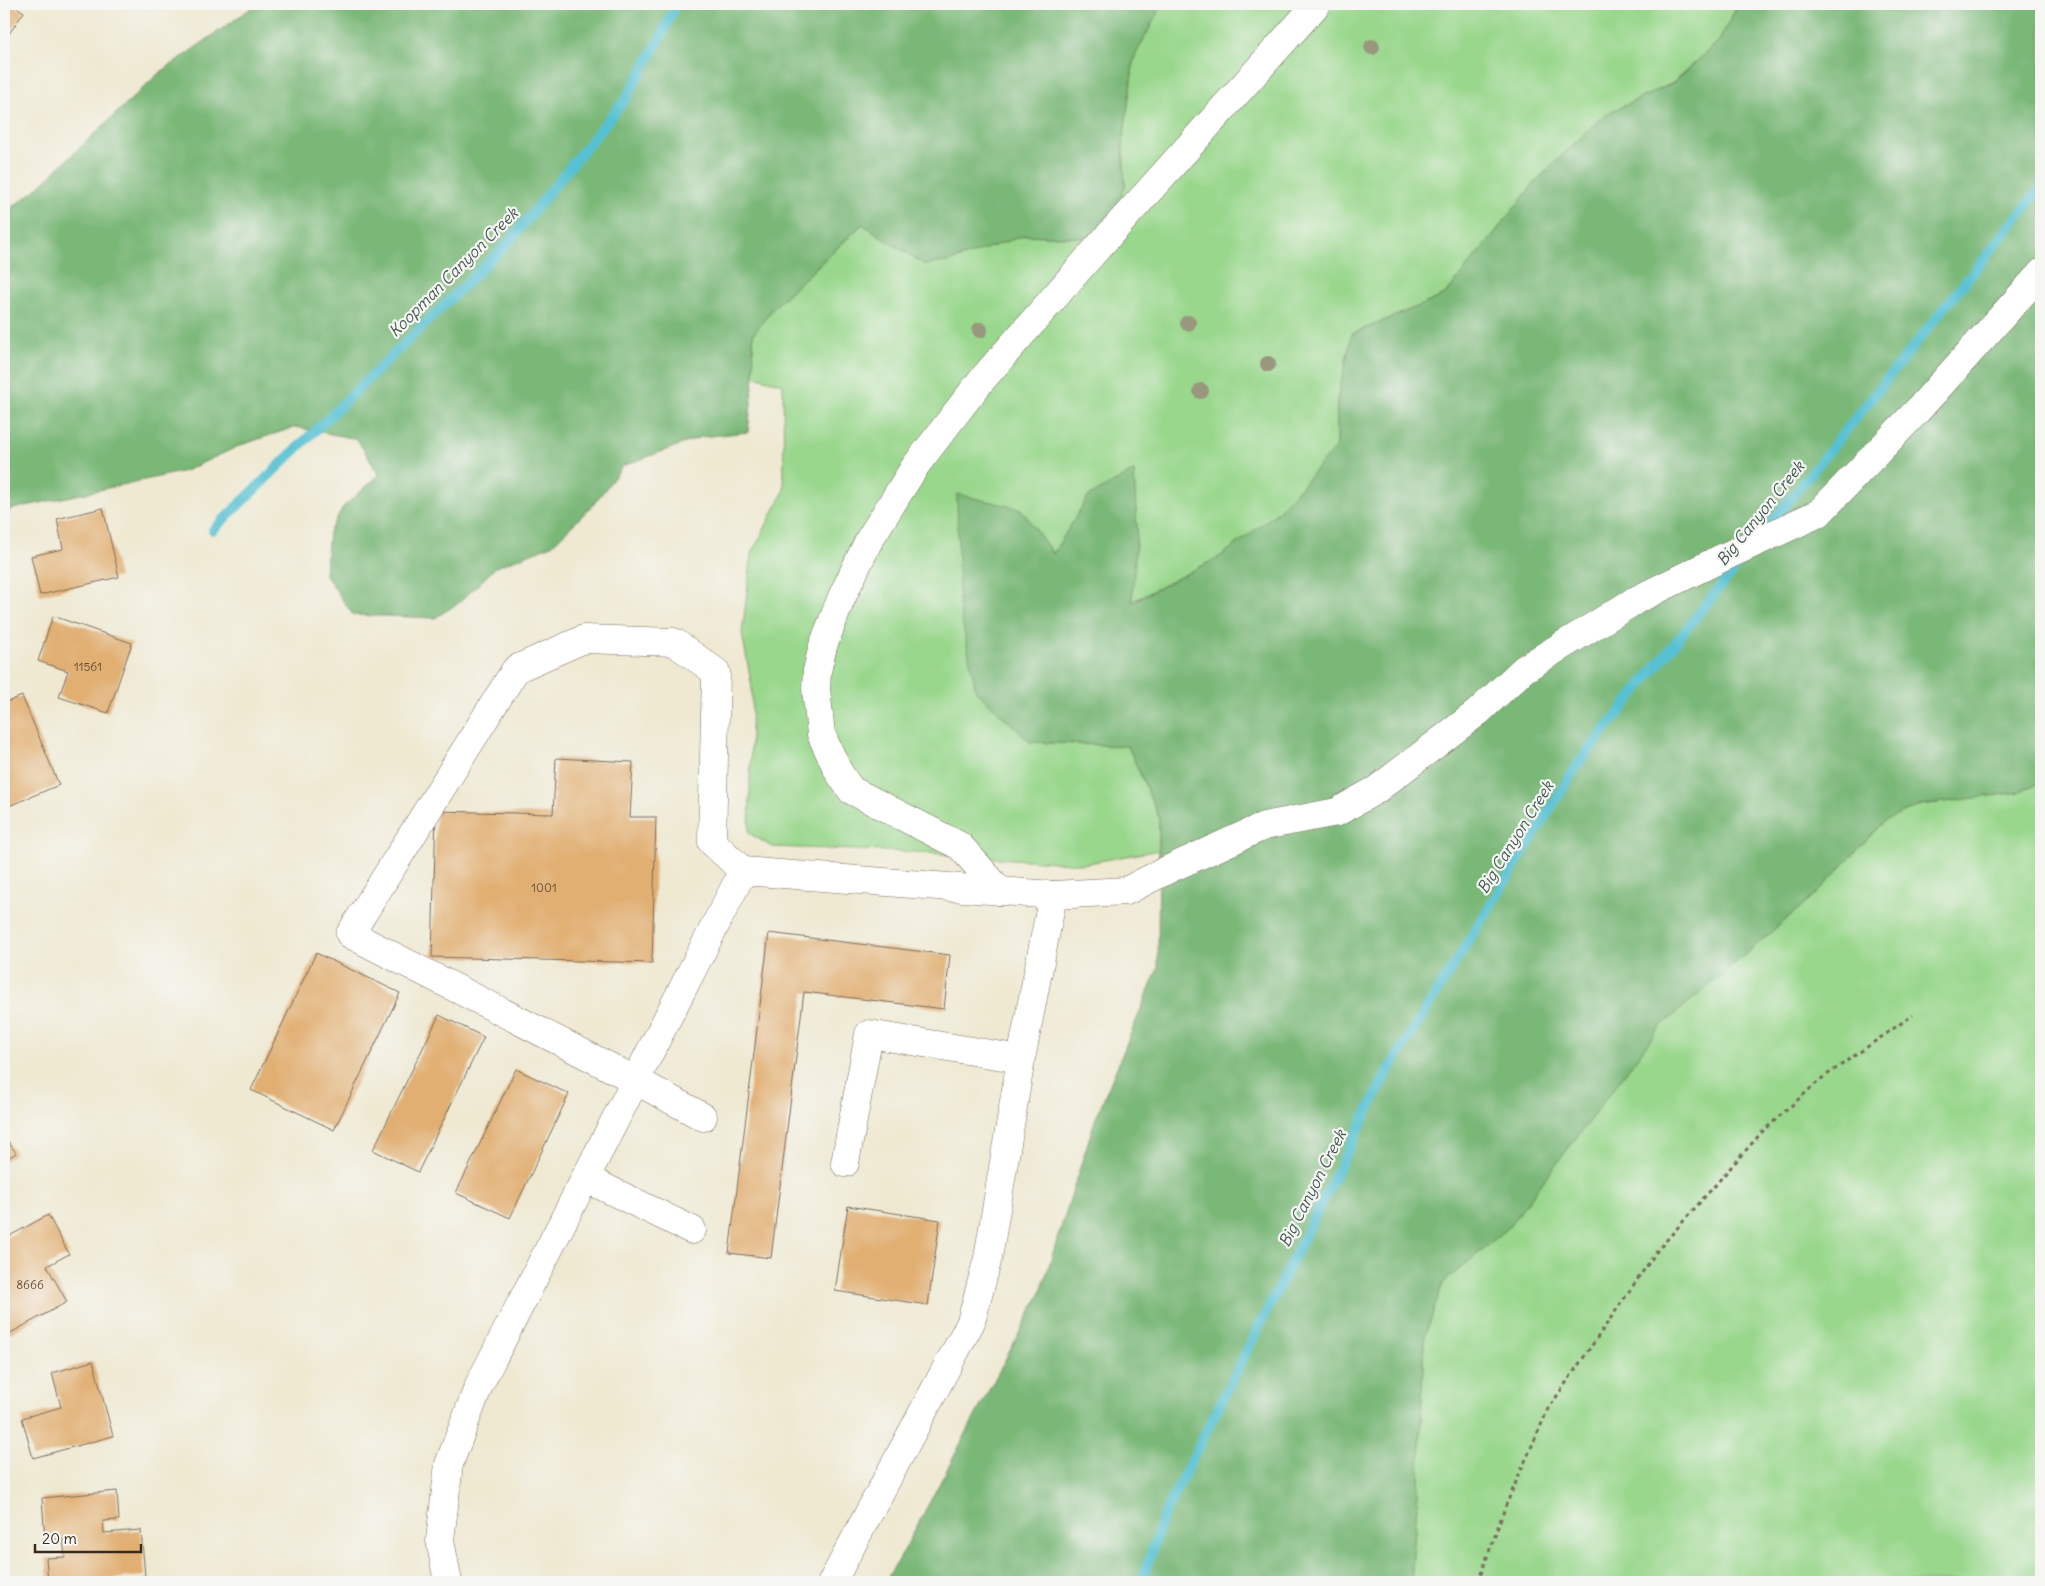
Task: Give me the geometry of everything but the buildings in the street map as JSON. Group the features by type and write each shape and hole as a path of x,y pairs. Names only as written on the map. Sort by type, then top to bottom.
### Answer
{"lane":[{"path":"1000,891 960,846 851,790 838,771 821,734 817,670 823,646 841,599 868,540 916,465 980,382 1317,4"},
{"path":"703,1118 635,1080 350,934 516,669 584,639 674,642 716,672 712,842 743,871 1053,895 1126,891 1166,870 1264,826 1337,812 1376,790 1478,712 1524,670 1636,600 1819,514 1917,411 2041,272"},
{"path":"448,1582 440,1540 449,1464 479,1385 743,871"},
{"path":"832,1582 971,1322 988,1258 1021,1059 1053,895"},
{"path":"845,1163 869,1034 1021,1059"},
{"path":"585,1178 692,1230"}],"path":[{"path":"1478,1582 1506,1505 1548,1408 1657,1251 1762,1132 1821,1079 1913,1015"}],"green space":[{"path":"257,4 1162,4 1134,58 1123,143 1125,186 1110,227 1088,238 1025,235 951,261 925,265 862,224 773,308 753,335 754,377 748,432 701,437 623,466 593,505 552,545 496,567 460,602 435,618 353,615 325,574 329,532 343,507 379,475 357,439 295,427 241,445 185,471 4,511 4,213 33,192 158,74"},
{"path":"1162,4 1738,4 1719,41 1673,83 1604,115 1536,181 1445,295 1352,334 1337,401 1337,446 1278,512 1221,556 1131,602 1137,530 1134,471 1088,497 1053,554 1021,509 1030,742 1128,746 1159,818 1159,850 1083,864 914,852 772,847 749,833 752,687 742,633 752,553 784,491 783,384 754,376 753,335 773,308 863,224 925,265 951,261 1025,235 1088,238 1125,186 1123,143 1134,58"},
{"path":"1738,4 2041,4 2041,781 2020,792 1921,805 1884,821 1817,893 1660,1027 1508,1228 1443,1283 1424,1339 1419,1478 1411,1582 884,1582 899,1560 1040,1294 1095,1120 1158,968 1159,817 1128,746 1030,742 976,691 959,606 957,494 1021,509 1053,554 1088,497 1134,471 1137,530 1132,602 1221,556 1278,512 1337,446 1337,401 1352,334 1445,295 1536,181 1604,115 1673,83 1719,41"},
{"path":"2041,781 2041,1582 1411,1582 1419,1478 1424,1339 1443,1283 1508,1228 1660,1027 1817,893 1884,821 1921,805 2020,792"}],"waterway":[{"name":"Koopman Canyon Creek","path":"213,530 508,243 627,97 661,37 676,4"},
{"name":"Big Canyon Creek","path":"1767,528 2041,188"},
{"name":"Big Canyon Creek","path":"1142,1582 1162,1519 1387,1073 1578,764 1744,557"}]}
